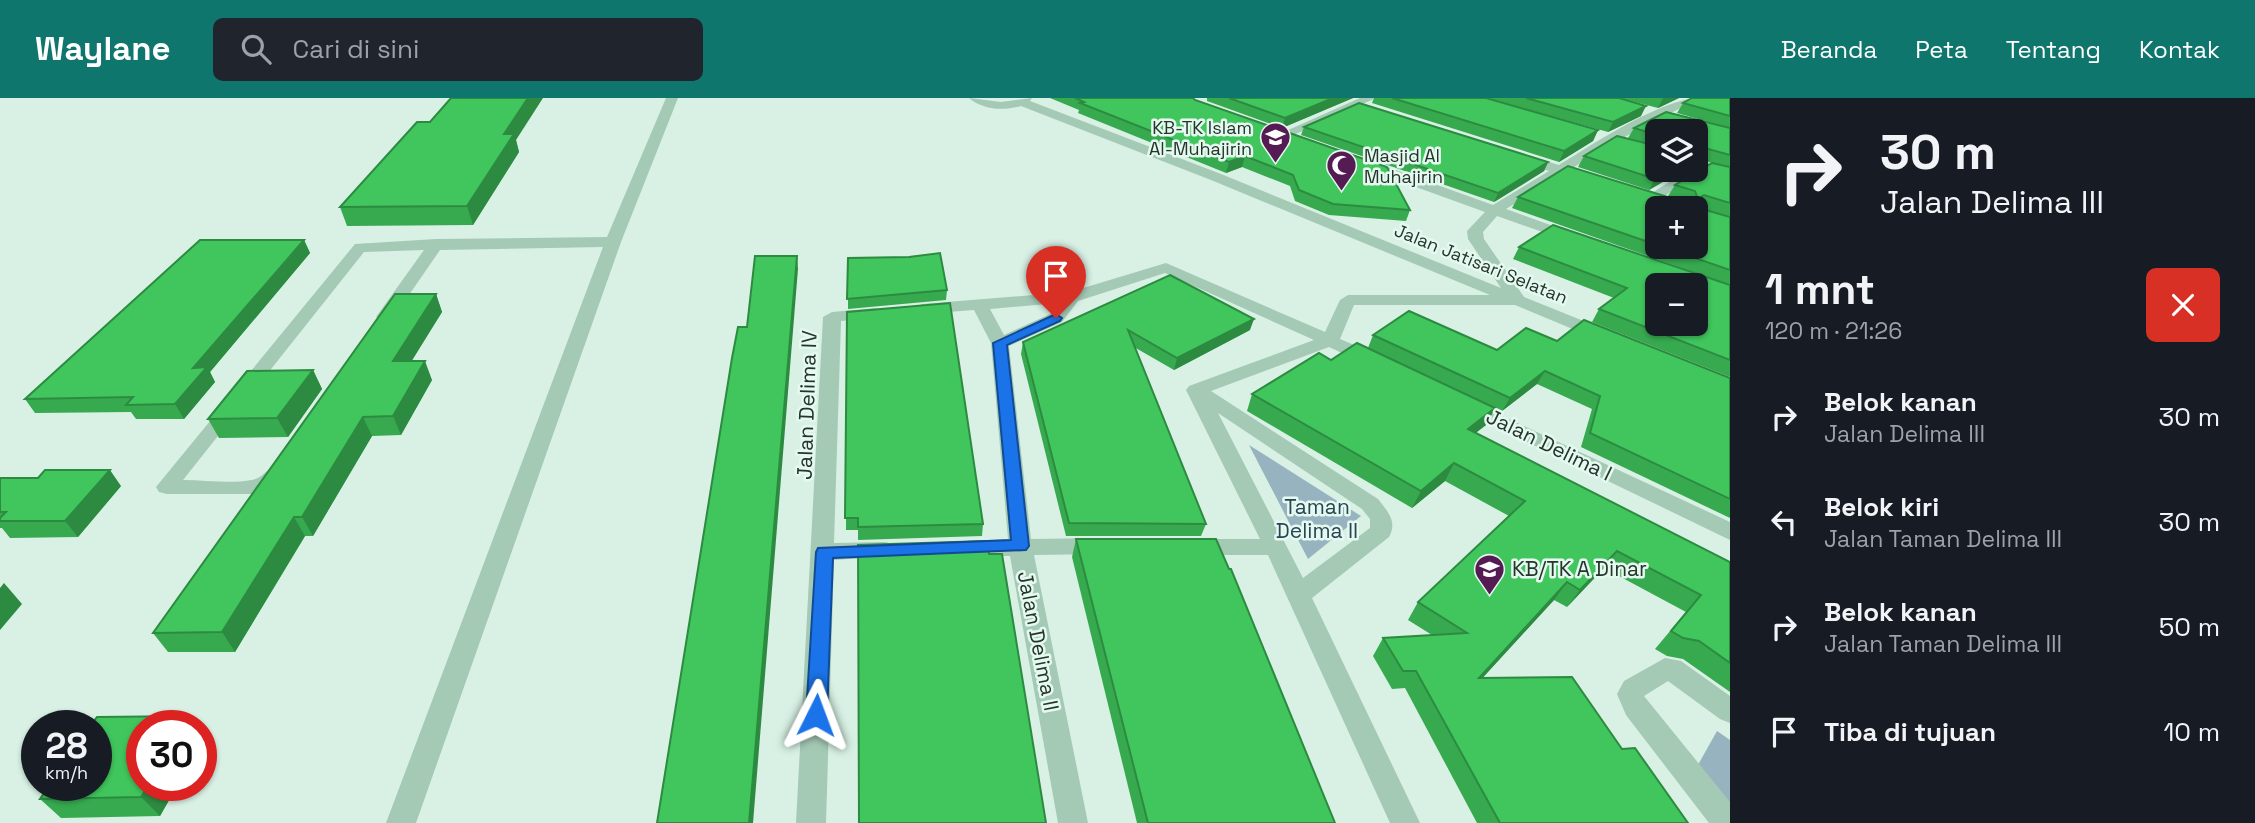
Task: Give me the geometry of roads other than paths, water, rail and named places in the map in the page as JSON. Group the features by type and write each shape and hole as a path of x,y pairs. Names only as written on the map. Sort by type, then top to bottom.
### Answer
{"street":[{"path":"401,823 613,242 672,98"},
{"path":"975,98 998,105 1024,100"},
{"path":"1308,144 1277,133 1370,98"},
{"path":"1518,300 1476,239 1475,231 1495,210 1562,170 1603,137 1660,116 1694,98"},
{"name":"Jalan Jatisari Selatan","path":"1024,100 1618,341"},
{"path":"1355,104 1381,113"},
{"path":"1635,109 1672,119"},
{"path":"1603,137 1633,146"},
{"path":"1510,153 1600,182"},
{"path":"1345,157 1586,243"},
{"path":"1645,196 1673,182"},
{"path":"290,455 266,485 167,487 360,247 613,242"},
{"path":"375,332 436,244"},
{"name":"Jalan Delima IV","path":"824,552 832,317 1072,297 1166,268 1331,340"},
{"path":"1000,343 1056,318 1072,297"},
{"path":"1331,340 1348,300 1518,300"},
{"path":"936,548 1020,546 1000,343 987,322 980,303"},
{"path":"1196,390 1331,340 1393,370"},
{"path":"1196,390 1276,547 1405,823"},
{"path":"1196,390 1370,504 1381,518 1381,531 1297,596"},
{"name":"Jalan Delima I","path":"1443,394 1730,532"},
{"name":"Jalan Delima II","path":"1073,823 1020,546 1128,546"},
{"path":"1168,547 1276,547"},
{"path":"811,823 824,552 908,549"},
{"path":"1728,823 1636,707 1630,694 1633,689 1665,669 1672,669 1730,711"}],"place":[{"name":"KB-TK Islam Al-Muhajirin","path":"1275,165"},
{"name":"Masjid Al Muhajirin","path":"1341,193"},
{"name":"KB/TK A Dinar","path":"1489,596"}],"park label":[{"name":"Taman Delima II","path":"1317,519"}]}
